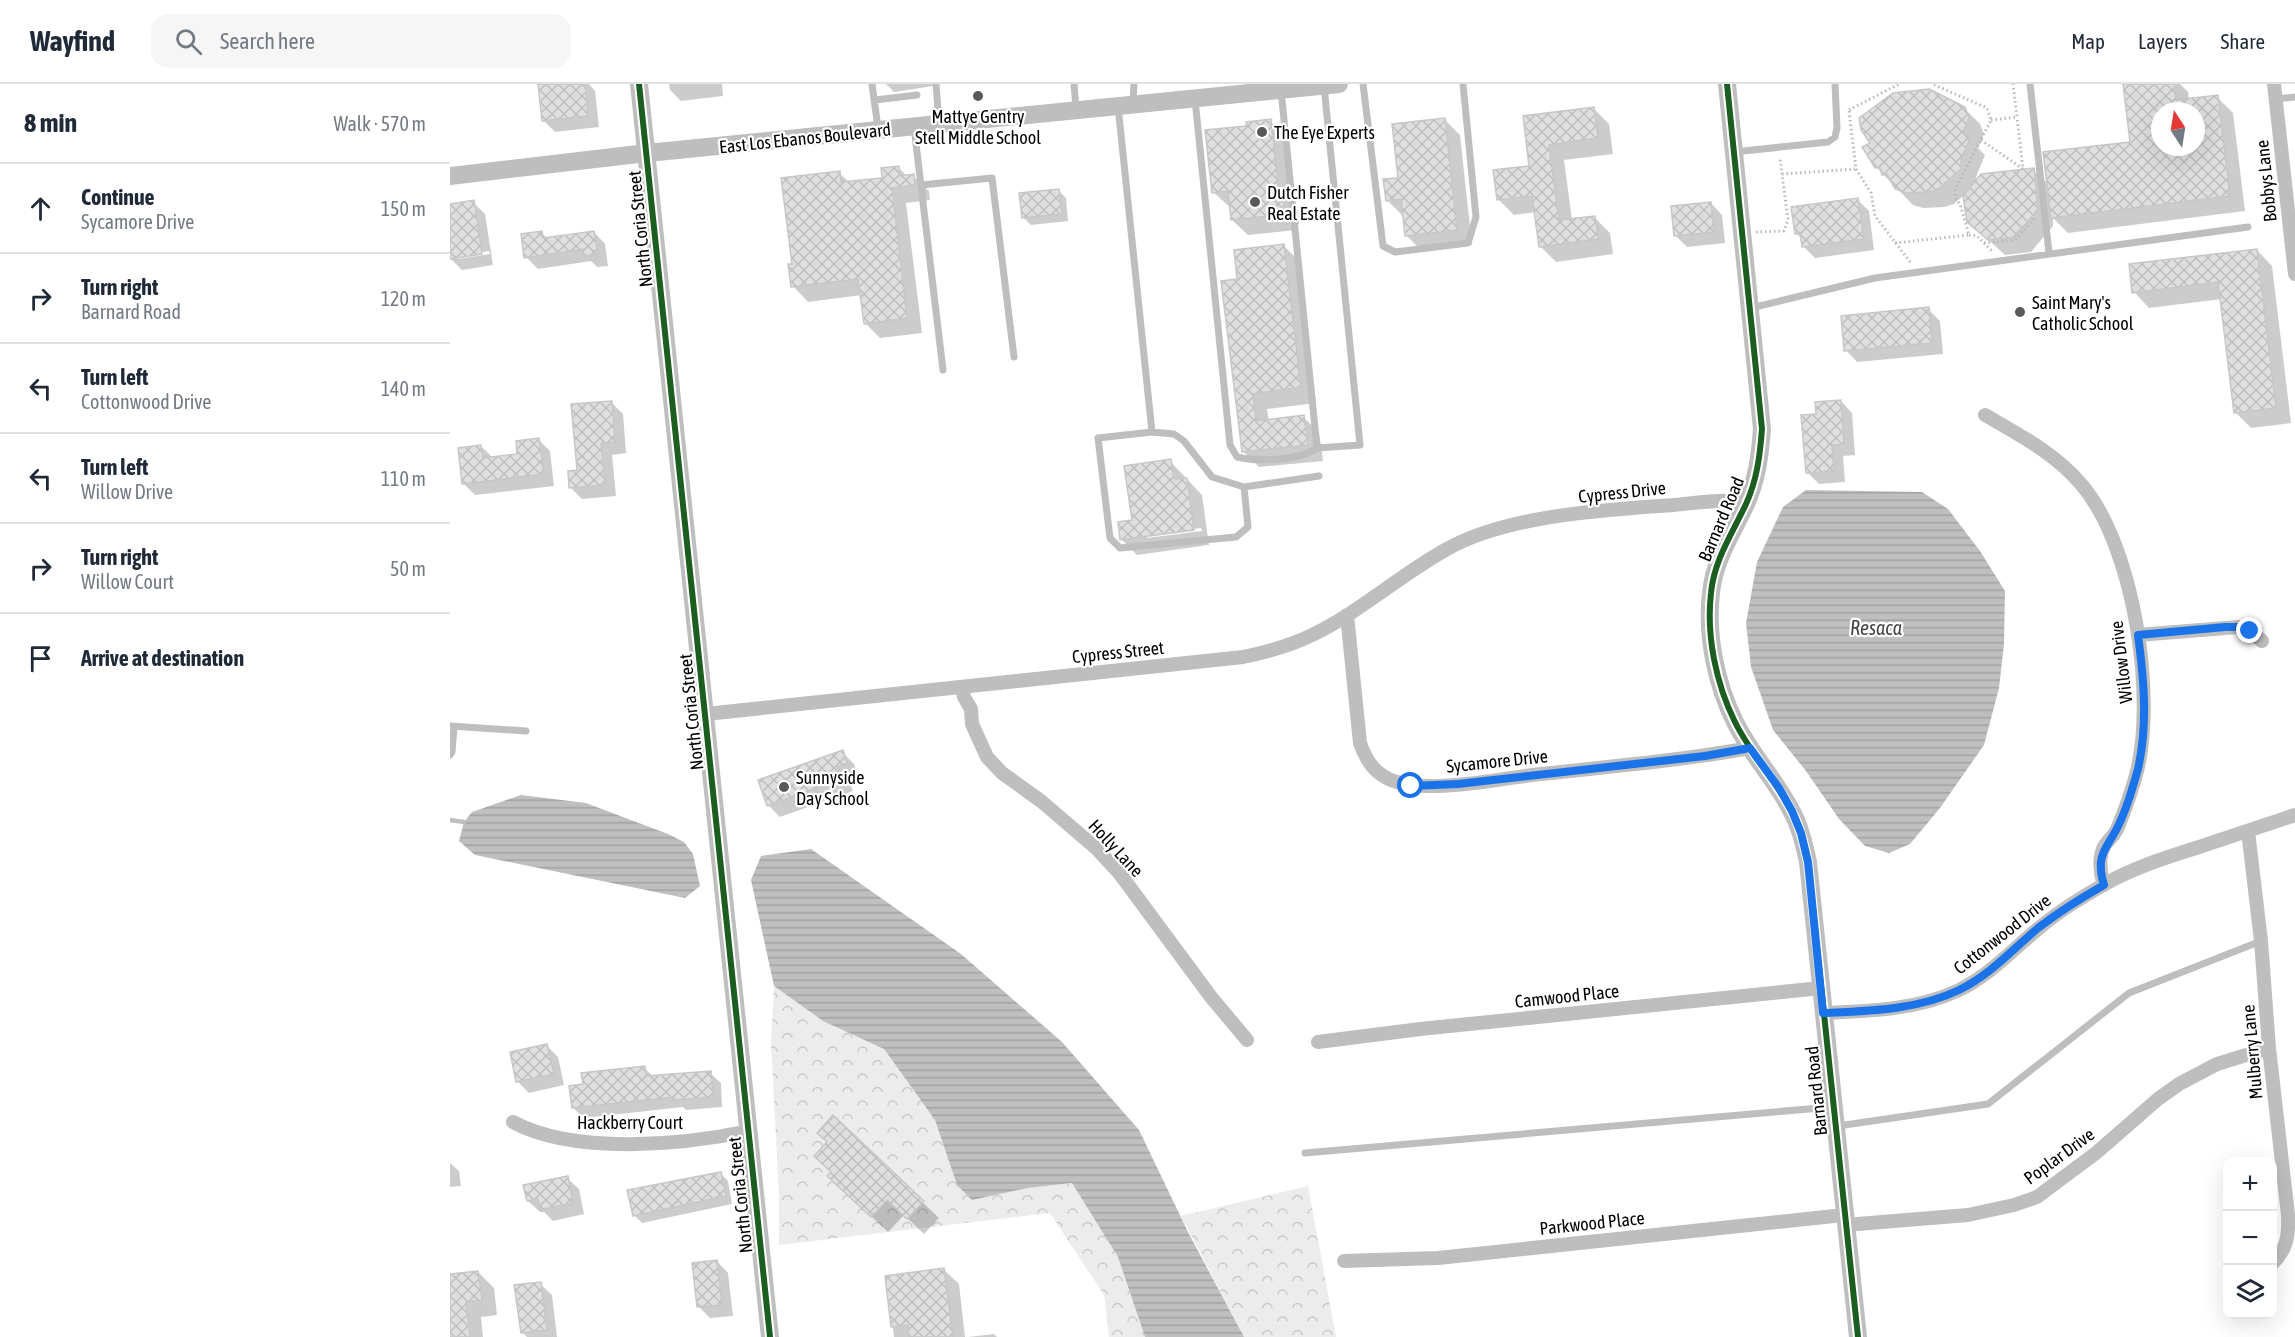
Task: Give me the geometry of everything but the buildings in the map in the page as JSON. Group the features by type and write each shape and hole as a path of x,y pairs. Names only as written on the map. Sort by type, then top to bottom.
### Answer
{"street":[{"name":"North Coria Street","path":"639,84 770,1337"},
{"name":"Barnard Road","path":"1728,84 1762,429 1755,479 1716,569 1711,593 1710,618 1714,653 1725,697 1735,722 1792,811 1801,833 1808,862 1858,1337"},
{"name":"Bobbys Lane","path":"2274,84 2290,188 2295,274"},
{"name":"East Los Ebanos Boulevard","path":"450,176 646,153 1125,106 1201,96 1332,85"},
{"name":"Willow Drive","path":"1985,415 2050,454 2081,484 2108,523 2117,546 2138,635 2145,694 2138,769 2115,835 2104,847 2100,868 2104,885"},
{"name":"Cypress Drive","path":"1502,527 1555,517 1650,506 1727,501 1746,503"},
{"name":"Cypress Street","path":"706,714 1243,657 1291,645 1314,634 1448,549 1466,539 1502,527"},
{"name":"Sycamore Drive","path":"1347,615 1360,744 1366,759 1377,772 1392,780 1411,786 1458,784 1705,756 1750,748"},
{"path":"2138,635 2238,627 2250,631 2262,641"},
{"name":"Holly Lane","path":"962,687 964,697 971,709 972,724 987,757 1002,773 1041,801 1096,849 1120,874 1211,997 1247,1040"},
{"name":"Cottonwood Drive","path":"1823,1013 1904,1006 1937,999 1958,991 1998,965 2038,928 2064,909 2104,885 2149,864 2295,815"},
{"name":"Mulberry Lane","path":"2248,831 2289,1234 2281,1255 2277,1259"},
{"name":"Camwood Place","path":"1318,1042 1821,988"},
{"name":"Poplar Drive","path":"1845,1220 1968,1215 2014,1205 2037,1197 2096,1153 2180,1084 2217,1064 2269,1048"},
{"name":"Hackberry Court","path":"513,1122 543,1136 586,1142 679,1142 749,1131"},
{"name":"Parkwood Place","path":"1344,1261 1438,1258 1845,1220"}],"lane":[{"path":"872,84 878,130"},
{"path":"936,84 939,124"},
{"path":"1074,84 1077,110"},
{"path":"1134,84 1125,106 1152,432"},
{"path":"1363,84 1383,246 1395,252 1468,243 1476,217 1463,84"},
{"path":"1734,152 1828,142 1835,137 1837,128 1835,84"},
{"path":"2030,84 2049,253"},
{"path":"1201,96 1230,445 1237,458 1254,461 1307,455 1317,448 1360,445 1332,85"},
{"path":"1280,90 1317,448"},
{"path":"875,100 917,95"},
{"path":"2276,99 2295,97"},
{"path":"914,127 943,370"},
{"path":"921,185 992,178 1014,357"},
{"path":"1750,308 1794,299 1827,288 1917,272 2248,228"},
{"path":"1244,487 1248,527 1236,537 1120,548 1110,538 1098,438 1152,432 1174,434 1184,441 1212,477 1244,487 1319,476"},
{"path":"450,755 452,727 526,731"},
{"path":"1835,1126 1988,1104 2129,993 2261,941"},
{"path":"1305,1153 1833,1107"}],"path":[{"path":"1849,110 1899,84"},
{"path":"1932,84 1987,108 1991,120 1956,188 1955,198 1960,204 1969,235"},
{"path":"1980,140 2023,169 2013,84"},
{"path":"1836,95 1847,98 1856,169 1872,193 1875,216 1917,272"},
{"path":"1991,120 2017,117"},
{"path":"1743,233 1784,231 1788,220 1779,147"},
{"path":"1782,174 1856,169"},
{"path":"1984,243 2015,240 2036,217"},
{"path":"1895,243 1977,236 2000,260"}],"green space":[{"path":"774,986 823,1021 884,1049 935,1120 957,1185 1027,1188 1072,1183 1118,1257 1145,1337 1109,1337 1104,1295 1050,1213 779,1245 779,1194 771,1044"},
{"path":"1308,1186 1336,1337 1244,1337 1181,1216"}],"water":[{"name":"Resaca","path":"1806,490 1922,492 1948,509 1980,551 2005,591 2004,644 1999,688 1984,745 1940,808 1910,844 1889,853 1865,846 1839,819 1806,771 1773,730 1751,667 1746,623 1757,562 1783,507"},
{"path":"521,795 586,803 684,842 693,854 700,886 685,898 475,855 459,841 464,822 472,812"},
{"path":"811,849 961,954 1062,1042 1139,1130 1189,1234 1244,1337 1145,1337 1118,1257 1072,1183 1027,1188 972,1200 957,1185 935,1120 884,1049 823,1021 774,986 751,880 761,856"}],"waterway":[{"path":"450,820 464,822"}],"cycle path":[{"path":"639,84 770,1337"},
{"path":"1727,84 1762,429 1753,486 1720,558 1713,581 1710,609 1711,642 1718,676 1728,707 1741,733 1794,816 1808,862 1858,1337"}],"place":[{"name":"Mattye Gentry Stell Middle School","path":"978,96"},
{"name":"The Eye Experts","path":"1262,132"},
{"name":"Dutch Fisher Real Estate","path":"1255,202"},
{"name":"Saint Mary's Catholic School","path":"2020,312"},
{"name":"Sunnyside Day School","path":"784,787"}],"route":[{"path":"1411,786 1458,784 1705,756 1750,748 1779,788 1801,833 1808,862 1823,1013 1877,1010 1913,1004 1937,999 1978,980 2038,928 2104,885 2100,868 2104,847 2115,835 2123,816 2138,769 2142,744 2145,694 2138,635 2225,627 2238,627 2250,631"}]}
